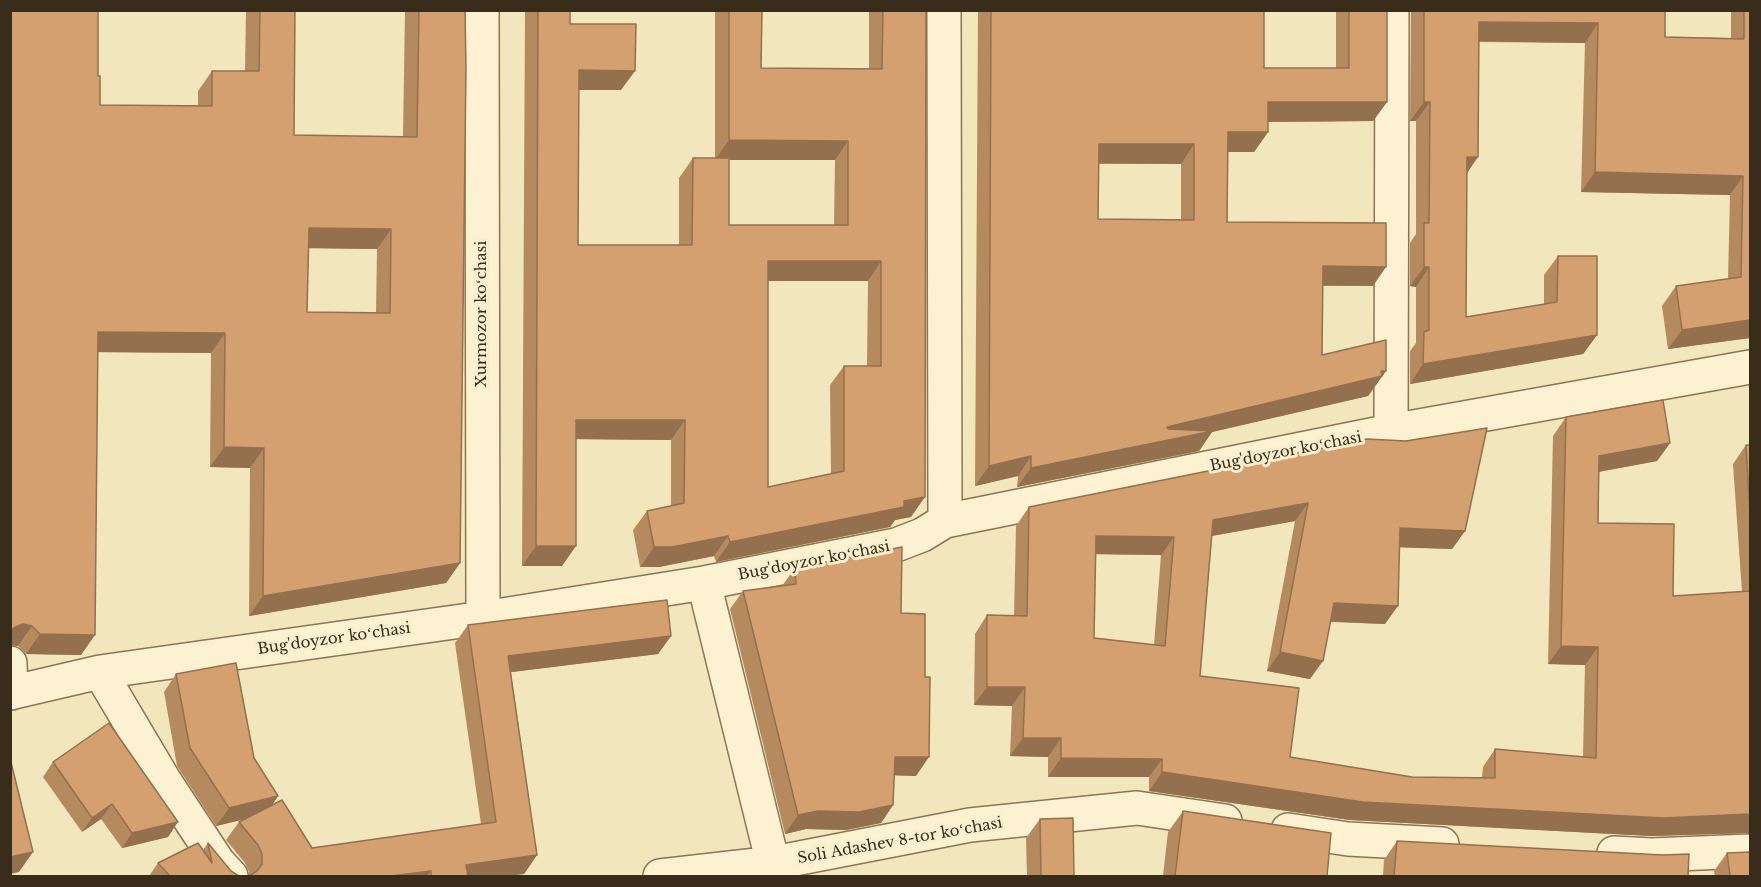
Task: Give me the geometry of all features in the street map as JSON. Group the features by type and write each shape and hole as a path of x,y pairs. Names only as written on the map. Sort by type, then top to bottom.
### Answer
{"street":[{"name":"Xurmozor koʻchasi","path":"482,10 483,618"},
{"path":"944,10 945,521"},
{"path":"1391,430 1392,10"},
{"name":"Bug'doyzor koʻchasi","path":"11,693 100,672 483,618 704,583 896,545 922,535 945,521 1391,430 1750,367"},
{"path":"704,583 775,870"},
{"path":"10,663 11,693"},
{"path":"100,672 164,780 218,862 231,876"},
{"name":"Soli Adashev 8-tor koʻchasi","path":"660,876 775,870 970,825 1137,808 1348,839 1476,846"},
{"path":"1581,851 1651,855 1750,850"}],"building":[{"path":"10,10 98,10 100,105 212,106 212,71 259,71 260,10 295,10 294,135 417,137 419,10 465,10 460,563 263,596 264,448 224,447 225,333 98,332 95,635 40,634 32,626 23,624 10,631","holes":["309,228 391,229 390,313 307,312"]},
{"path":"538,10 570,10 570,24 636,24 635,71 579,70 578,245 692,245 693,158 729,158 729,225 848,225 848,141 729,140 729,10 762,10 761,68 882,69 883,10 926,10 925,497 904,501 904,507 730,542 728,536 672,547 654,547 647,511 684,503 685,420 576,420 576,546 536,546","holes":["768,261 881,261 881,366 844,366 844,471 768,487"]},
{"path":"991,10 1264,10 1264,68 1349,68 1349,10 1387,10 1387,102 1268,102 1268,132 1228,132 1227,222 1386,223 1386,267 1323,266 1322,355 1386,340 1386,371 1381,371 1382,376 1167,427 1168,429 1213,431 1031,468 1031,456 989,466","holes":["1099,144 1194,144 1194,220 1098,219"]},
{"path":"1424,10 1665,10 1665,37 1744,39 1744,10 1750,10 1750,320 1682,330 1676,286 1741,277 1743,176 1595,172 1598,23 1479,22 1478,157 1467,157 1466,317 1557,302 1558,256 1597,256 1597,335 1423,364 1424,332 1429,330 1429,267 1424,267 1424,223 1429,223 1430,102 1424,102"},
{"path":"1663,400 1670,443 1599,456 1598,523 1674,524 1673,596 1750,591 1750,814 1664,818 1363,802 1162,772 1162,759 1061,758 1061,738 1023,738 1025,687 987,687 987,615 1027,616 1029,507 1367,439 1406,441 1487,428 1465,531 1400,528 1398,606 1334,603 1323,661 1280,652 1308,503 1213,520 1200,676 1299,688 1290,757 1412,777 1495,778 1495,749 1596,758 1598,647 1561,646 1566,417","holes":["1096,536 1174,537 1165,646 1094,638"]},
{"path":"1746,445 1750,445 1750,513"},
{"path":"902,547 901,613 925,614 925,677 930,677 929,757 895,757 893,805 859,812 818,811 798,815 743,591 796,584 795,568"},
{"path":"667,600 671,636 508,656 537,855 466,865 468,876 431,876 431,871 391,876 249,876 262,864 262,854 258,845 239,822 282,800 312,848 496,822 468,625"},
{"path":"236,663 254,758 278,796 229,808 190,748 176,674"},
{"path":"109,723 178,822 132,833 112,804 92,818 53,762"},
{"path":"10,758 33,852 10,857"},
{"path":"1183,811 1331,833 1327,876 1175,876"},
{"path":"1073,818 1074,876 1041,876 1040,819"},
{"path":"1397,841 1663,855 1689,854 1688,876 1394,876"},
{"path":"198,843 212,863 208,843 231,871 239,876 170,876 158,863"},
{"path":"1750,852 1750,876 1730,876 1727,853"}]}
